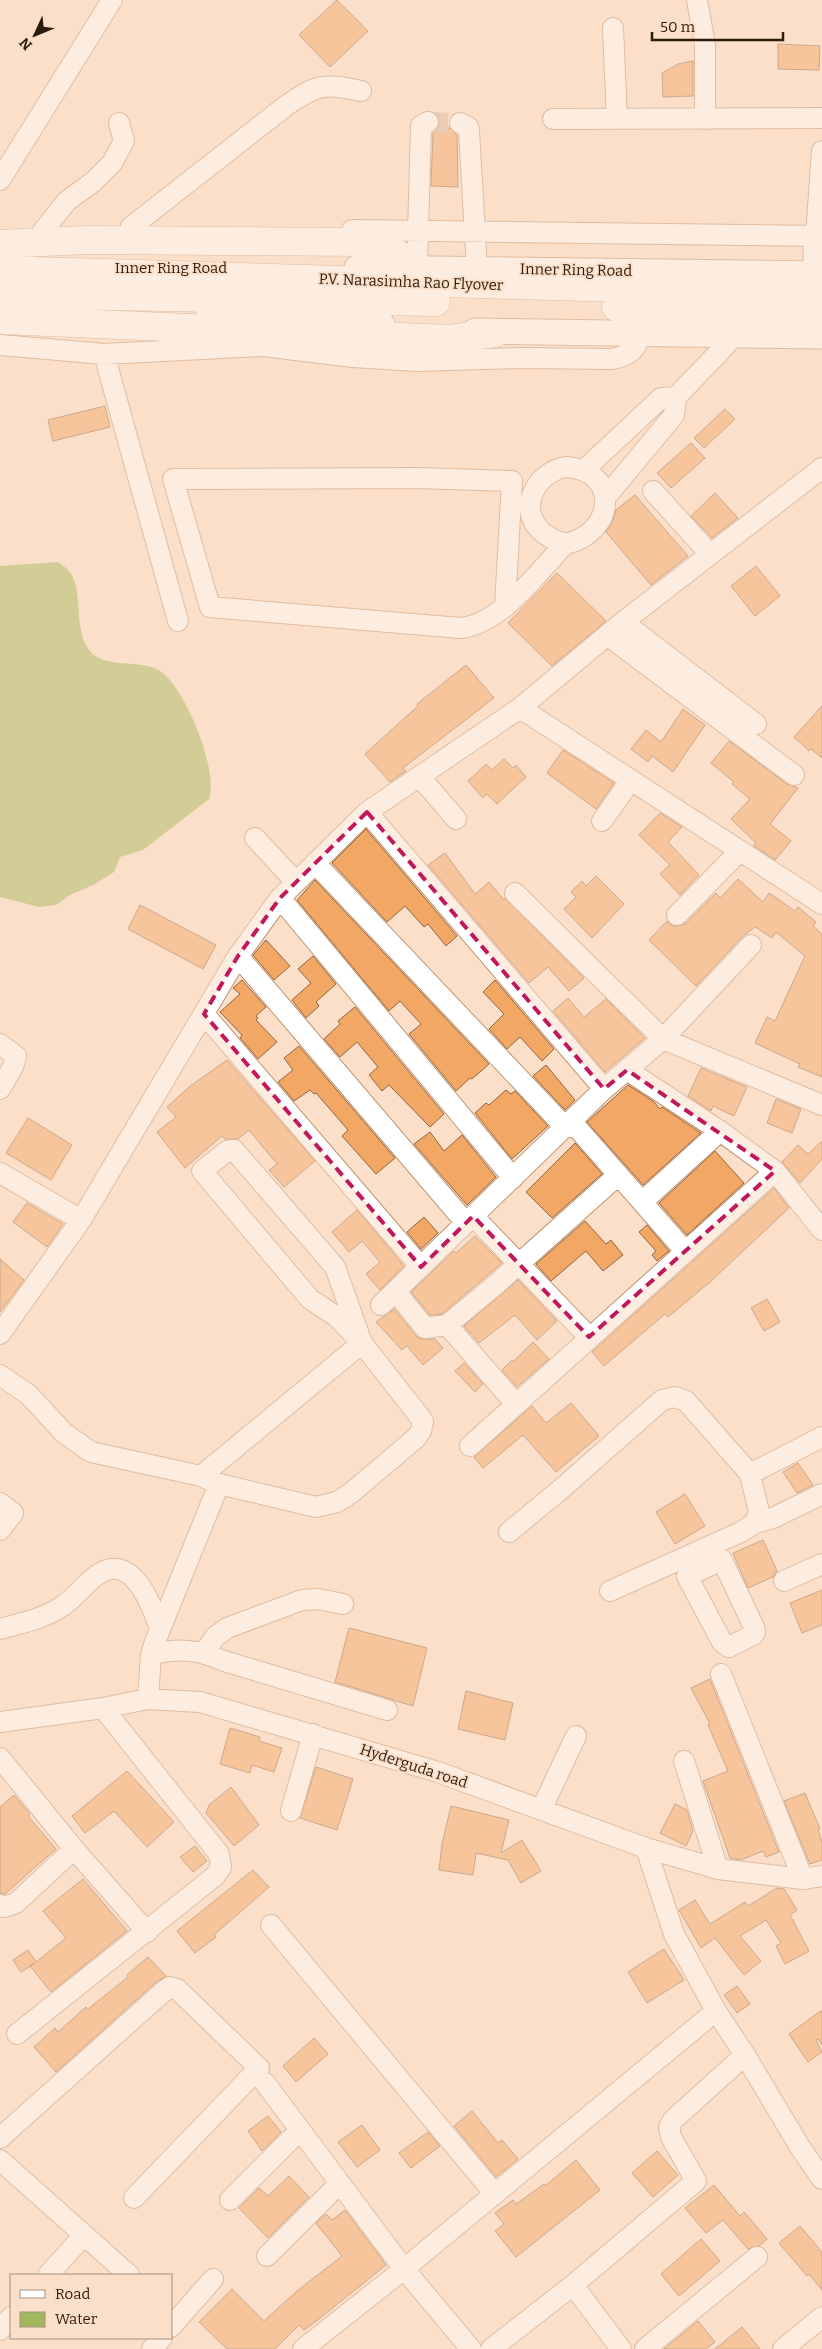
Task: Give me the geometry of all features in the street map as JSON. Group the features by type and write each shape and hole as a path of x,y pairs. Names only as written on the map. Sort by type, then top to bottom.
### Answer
{"highway":[{"path":"0,244 137,233 372,242 394,251 416,268"},
{"name":"P.V. Narasimha Rao Flyover","path":"0,270 820,281"},
{"name":"P.V. Narasimha Rao Flyover","path":"0,294 533,304 822,316"},
{"path":"0,320 42,320 450,339 495,333"}],"main road":[{"path":"819,236 820,281"},
{"name":"Inner Ring Road","path":"0,265 132,268 477,269 820,281"},
{"path":"0,298 91,300 495,333 598,333 731,338 822,336"}],"street":[{"path":"0,180 112,0"},
{"path":"697,0 705,45 705,118"},
{"path":"613,28 617,119"},
{"path":"137,233 279,111 310,89 334,85 361,91"},
{"path":"553,119 822,118"},
{"path":"416,268 421,126 428,122"},
{"path":"43,231 67,201 93,182 112,163 124,141 119,123"},
{"path":"460,124 468,127 469,132 477,269"},
{"path":"0,233 43,231 137,233 475,231 819,236 822,151"},
{"path":"598,333 606,340 638,341 731,338 822,346"},
{"path":"605,498 674,415 676,397 731,338"},
{"path":"0,345 104,354 263,346 353,357 416,361 522,358 612,359 622,358 631,352 638,341"},
{"path":"104,354 178,621"},
{"path":"584,470 661,398 676,397"},
{"path":"534,488 512,481 416,478 173,479 210,607 462,628 482,623 505,607 565,544 584,538 594,530 606,510 605,498 597,482 584,470 574,468 556,469 545,475 534,488 531,508 534,520 540,530 550,538 565,544"},
{"path":"0,1334 81,1220 238,956 280,898 367,812 520,708 709,553 822,468"},
{"path":"505,607 512,481"},
{"path":"654,491 709,553"},
{"path":"623,622 756,724"},
{"path":"607,635 794,775"},
{"path":"520,708 822,904"},
{"path":"420,777 456,819"},
{"path":"602,821 631,780"},
{"path":"367,812 604,1089"},
{"path":"255,838 296,882"},
{"path":"677,915 740,851"},
{"path":"315,863 569,1125 642,1202 684,1250"},
{"path":"515,893 663,1039 822,1105"},
{"path":"280,898 512,1178"},
{"path":"617,1176 520,1263 447,1324 425,1328 388,1299 604,1089 663,1039 750,945"},
{"path":"238,956 469,1220 520,1263 589,1337"},
{"path":"204,1014 421,1266"},
{"path":"0,1044 16,1056 13,1067 0,1089"},
{"path":"627,1070 720,1131 775,1171 822,1230"},
{"path":"642,1202 720,1131"},
{"path":"0,1375 29,1395 64,1433 91,1452 316,1507 337,1502 352,1493 416,1438 421,1431 423,1421 362,1343 337,1317 310,1299 202,1172 227,1151 234,1150 335,1267 362,1343"},
{"path":"470,1446 684,1250 775,1171"},
{"path":"0,1173 81,1220"},
{"path":"447,1324 516,1403"},
{"path":"148,1699 151,1655 210,1480 362,1343"},
{"path":"509,1532 560,1490 662,1400 675,1397 686,1401 750,1474 759,1512 755,1523"},
{"path":"750,1474 822,1437"},
{"path":"610,1590 693,1564 755,1523 773,1518 822,1494"},
{"path":"0,1503 13,1513 0,1530"},
{"path":"784,1581 822,1564"},
{"path":"0,1629 50,1613 76,1597 101,1572 114,1568 124,1571 144,1591 160,1629"},
{"path":"204,1652 216,1637 227,1628 302,1600 319,1599 343,1604"},
{"path":"151,1655 184,1649 204,1652 224,1661 386,1710"},
{"path":"722,1674 812,1878"},
{"name":"Hyderguda road","path":"0,1722 103,1708 148,1699 200,1702 438,1772 646,1848 718,1869 812,1878"},
{"path":"17,2034 147,1932 215,1876 221,1867 219,1854 103,1708"},
{"path":"291,1811 313,1734"},
{"path":"540,1810 576,1736"},
{"path":"0,1758 74,1849 147,1932"},
{"path":"684,1761 718,1869"},
{"path":"646,1848 674,1934 716,2011 820,2175"},
{"path":"0,1905 4,1908 16,1903 74,1849"},
{"path":"271,1925 494,2193"},
{"path":"0,2138 163,1992 170,1987 176,1989 256,2063 259,2068 134,2198"},
{"path":"303,2349 324,2342 494,2193 716,2011"},
{"path":"491,2349 573,2285 696,2181 671,2137 669,2128 673,2120 745,2055"},
{"path":"265,2083 404,2270 471,2349"},
{"path":"230,2200 299,2131"},
{"path":"0,2160 128,2274"},
{"path":"266,2256 340,2183"},
{"path":"49,2274 84,2235"},
{"path":"645,2349 757,2257"},
{"path":"173,2320 213,2279"},
{"path":"573,2285 621,2349"},
{"path":"783,2349 822,2317"},
{"path":"0,2330 10,2318"},
{"path":"152,2349 161,2339"}],"highlighted area":[{"path":"367,812 604,1089 627,1070 775,1171 589,1337 473,1216 421,1267 204,1014 238,956 280,898"}],"water":[{"path":"58,562 69,571 74,580 77,590 81,631 89,650 104,660 152,667 170,680 180,694 198,730 209,769 211,786 209,799 143,850 120,857 114,872 95,884 70,895 56,905 39,907 0,897 0,566"}],"building":[{"path":"337,0 368,31 330,67 299,35"},
{"path":"778,44 820,46 819,70 778,69"},
{"path":"693,61 693,96 663,97 662,73 678,64"},
{"path":"438,128 450,128 457,135 458,187 431,186 433,133"},
{"path":"105,406 110,427 53,441 48,420"},
{"path":"725,409 735,419 704,448 694,438"},
{"path":"691,443 705,458 671,488 657,473"},
{"path":"715,493 738,518 712,538 691,516"},
{"path":"635,495 688,556 651,585 606,532 613,521 616,510"},
{"path":"756,566 780,596 755,616 731,586"},
{"path":"557,573 606,621 552,666 508,623"},
{"path":"466,665 494,698 403,768 406,771 390,782 365,754 418,706 417,704"},
{"path":"822,706 822,758 811,749 809,751 794,737"},
{"path":"683,709 705,725 673,772 652,756 648,762 631,749 646,730 661,742"},
{"path":"729,741 787,784 798,788 770,824 791,841 775,860 754,846 756,843 731,819 750,799 732,784 734,782 711,763"},
{"path":"563,750 614,783 596,809 547,773"},
{"path":"504,759 513,768 516,765 526,777 497,804 487,794 483,798 468,781 486,764 492,770"},
{"path":"660,813 682,827 668,842 699,875 680,895 660,874 670,865 639,835"},
{"path":"366,829 457,936 446,946 428,924 424,927 405,906 387,922 332,863"},
{"path":"445,853 475,894 489,882 504,900 505,898 584,978 569,991 548,967 529,983 428,865"},
{"path":"596,876 624,904 592,938 564,909 576,897 571,892 582,881 586,886"},
{"path":"738,879 763,902 769,893 795,911 798,907 816,922 813,926 822,934 822,1077 798,1067 800,1064 755,1043 767,1017 775,1021 805,956 776,932 772,938 755,927 742,937 696,986 649,940 667,921 674,927 685,924 716,893 720,898"},
{"path":"315,880 489,1064 456,1091 409,1034 421,1024 400,1001 389,1011 297,900"},
{"path":"140,905 216,945 203,969 128,929"},
{"path":"266,940 290,966 274,980 253,955"},
{"path":"313,956 336,984 316,1002 319,1006 306,1018 292,1000 311,983 298,969"},
{"path":"242,980 266,1007 256,1016 258,1018 256,1020 277,1042 258,1059 240,1038 242,1035 220,1012 240,994 233,988"},
{"path":"495,980 554,1049 542,1061 520,1037 507,1049 489,1029 504,1014 483,992"},
{"path":"568,998 584,1017 606,999 645,1038 605,1072 553,1011"},
{"path":"355,1007 444,1114 430,1127 389,1085 382,1091 369,1075 378,1067 357,1042 340,1057 324,1039 340,1024 338,1021"},
{"path":"299,1046 395,1158 376,1174 342,1136 348,1130 316,1093 314,1094 310,1090 294,1101 278,1082 293,1070 284,1058"},
{"path":"227,1060 315,1161 284,1187 269,1170 277,1164 249,1130 238,1139 225,1139 222,1136 185,1168 157,1132 176,1117 167,1107 189,1087"},
{"path":"546,1065 575,1100 565,1110 533,1076"},
{"path":"701,1068 747,1087 734,1116 713,1106 711,1111 688,1096"},
{"path":"628,1085 653,1101 660,1109 662,1107 701,1133 643,1185 587,1122"},
{"path":"506,1090 511,1094 515,1091 548,1126 512,1159 475,1113 486,1103 489,1105"},
{"path":"776,1099 801,1109 792,1133 767,1123"},
{"path":"28,1118 72,1145 51,1180 6,1153"},
{"path":"430,1132 444,1151 462,1135 496,1177 467,1205 414,1144"},
{"path":"822,1141 822,1159 800,1183 782,1162 798,1145 808,1154"},
{"path":"575,1143 602,1174 552,1218 526,1192"},
{"path":"715,1151 744,1183 687,1235 659,1203"},
{"path":"774,1188 789,1208 710,1282 668,1317 665,1314 604,1366 592,1352"},
{"path":"27,1203 63,1224 47,1247 13,1222"},
{"path":"357,1210 404,1266 380,1290 366,1274 380,1262 362,1241 349,1252 332,1232"},
{"path":"424,1217 438,1233 421,1249 407,1232"},
{"path":"585,1221 606,1244 611,1240 623,1255 603,1271 586,1251 551,1281 536,1264"},
{"path":"647,1225 669,1251 657,1261 652,1255 656,1251 639,1232"},
{"path":"475,1236 502,1263 442,1314 430,1315 411,1292 454,1251 456,1253"},
{"path":"0,1259 24,1280 0,1312"},
{"path":"518,1280 557,1321 537,1340 515,1315 479,1343 464,1326"},
{"path":"767,1299 780,1322 764,1331 751,1308"},
{"path":"394,1309 416,1336 421,1339 435,1339 443,1348 423,1365 407,1346 402,1350 376,1322"},
{"path":"533,1342 549,1359 517,1387 502,1370"},
{"path":"464,1363 483,1384 475,1392 455,1371"},
{"path":"571,1403 599,1436 556,1472 523,1435 483,1468 474,1457 532,1406 546,1423"},
{"path":"798,1463 813,1485 797,1493 783,1472"},
{"path":"685,1494 705,1526 675,1544 656,1512"},
{"path":"763,1540 777,1571 773,1577 748,1588 733,1553"},
{"path":"822,1590 822,1625 802,1633 790,1603"},
{"path":"349,1628 427,1648 413,1706 335,1682"},
{"path":"710,1679 779,1852 766,1857 763,1851 741,1860 730,1858 703,1781 728,1771 708,1725 710,1724 691,1688"},
{"path":"466,1691 513,1703 505,1740 458,1729"},
{"path":"230,1728 260,1737 259,1741 282,1748 274,1772 252,1765 250,1773 220,1764"},
{"path":"316,1767 353,1779 337,1830 300,1818"},
{"path":"127,1771 174,1822 147,1847 114,1811 85,1833 72,1816"},
{"path":"231,1787 259,1825 234,1846 206,1813 209,1805"},
{"path":"805,1793 820,1829 818,1830 822,1842 822,1860 810,1864 784,1801"},
{"path":"14,1795 30,1814 28,1816 56,1849 5,1894 0,1893 0,1807"},
{"path":"675,1804 687,1810 693,1831 686,1846 660,1833"},
{"path":"451,1806 509,1820 501,1853 522,1840 541,1871 521,1883 508,1860 476,1853 473,1875 439,1870 442,1844"},
{"path":"195,1846 207,1861 193,1872 180,1857"},
{"path":"253,1870 269,1887 214,1935 216,1937 195,1953 177,1931"},
{"path":"83,1879 127,1931 51,1992 30,1966 21,1972 13,1960 28,1950 36,1962 66,1938 43,1911"},
{"path":"777,1888 784,1889 797,1910 790,1915 809,1951 785,1964 776,1946 781,1943 766,1920 740,1936 761,1961 744,1975 715,1938 701,1948 679,1910 695,1900 710,1924 745,1902 748,1906"},
{"path":"664,1949 684,1980 647,2003 628,1972"},
{"path":"148,1957 166,1976 155,1983 56,2072 34,2047 55,2028 58,2032 86,2007 88,2009 128,1977 127,1975"},
{"path":"737,1986 750,2004 737,2013 724,1995"},
{"path":"822,2010 822,2045 818,2039 816,2040 822,2052 808,2062 789,2034"},
{"path":"314,2038 328,2054 296,2082 283,2066"},
{"path":"472,2111 498,2143 502,2140 518,2159 496,2177 454,2126"},
{"path":"268,2116 281,2132 262,2151 248,2131"},
{"path":"362,2125 380,2150 357,2167 338,2142"},
{"path":"428,2132 440,2146 411,2168 399,2153"},
{"path":"657,2151 678,2175 653,2197 632,2173"},
{"path":"576,2160 600,2190 516,2257 495,2231 504,2224 495,2213 513,2200 516,2204 544,2184 545,2186"},
{"path":"289,2176 309,2197 268,2238 239,2208 259,2188 268,2196"},
{"path":"714,2185 740,2216 744,2212 767,2239 759,2246 748,2249 723,2220 706,2233 685,2208"},
{"path":"345,2210 386,2265 319,2319 304,2330 299,2325 275,2349 227,2349 199,2322 232,2289 264,2321 297,2291 342,2256 316,2223 326,2214 332,2220"},
{"path":"800,2226 822,2252 822,2290 809,2274 807,2276 779,2243"},
{"path":"701,2239 720,2261 679,2296 661,2274"},
{"path":"698,2321 715,2342 706,2349 664,2349"},
{"path":"742,2327 760,2349 715,2349"}],"tunnel":[{"path":"428,122 460,123"}]}
